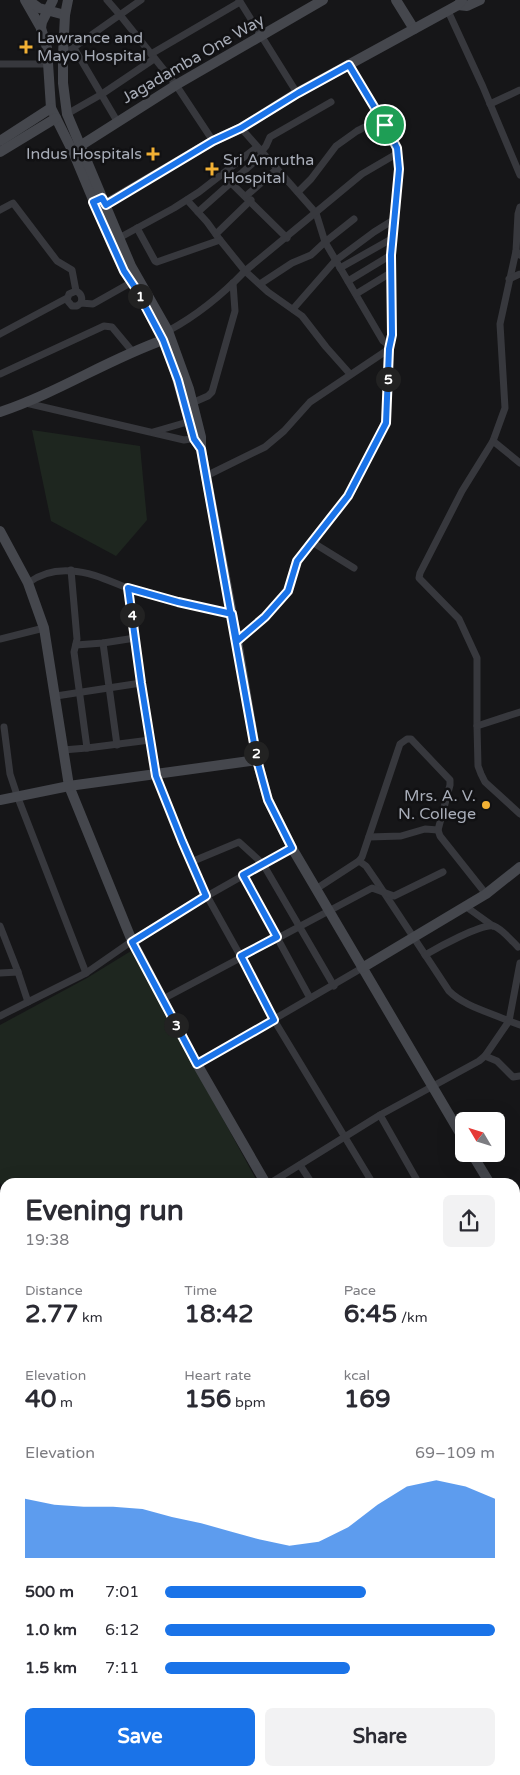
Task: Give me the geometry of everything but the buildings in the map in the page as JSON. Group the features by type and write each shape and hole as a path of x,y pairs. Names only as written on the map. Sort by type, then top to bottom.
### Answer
{"main road":[{"path":"26,0 39,8 65,16"},
{"path":"26,0 41,28 47,48 51,108 99,204 119,238 165,336 192,403 193,421"},
{"path":"41,28 53,0"},
{"path":"68,0 65,16 63,56 63,83 67,114 124,271 165,336 193,421 201,449 257,760 268,800 292,848 455,1125"},
{"name":"Jagadamba One Way","path":"80,146 176,85 323,0"},
{"path":"396,0 414,29"},
{"path":"99,204 213,141 241,128 298,93 460,3 467,6 480,0"},
{"path":"0,141 51,108"},
{"path":"0,152 56,118"},
{"path":"0,412 26,403 165,336"},
{"path":"0,530 28,583 44,628 69,786 132,942 197,1064 263,1178"},
{"path":"0,800 18,798 69,786 156,776 257,760"},
{"path":"362,968 486,894 520,867"},
{"path":"477,1162 487,1178"}],"street":[{"path":"107,0 176,85 213,141"},
{"path":"63,56 141,0"},
{"path":"67,114 102,94 152,56 239,1 298,93"},
{"path":"448,11 520,175"},
{"path":"74,48 117,121"},
{"path":"0,64 49,64"},
{"path":"237,641 265,617 288,591 297,561 348,496 384,430 387,415 389,347 392,335 391,255 399,169 398,153 396,144 349,65"},
{"path":"490,104 520,90"},
{"path":"119,238 187,200 260,151 266,146 270,137 331,102"},
{"path":"298,192 312,179 336,146 357,131 381,118"},
{"path":"241,128 316,213 325,242 383,341 389,347"},
{"path":"198,212 232,183 260,151"},
{"path":"165,336 196,314 362,174 398,153"},
{"path":"137,228 157,262 218,237 249,198 277,169"},
{"path":"223,175 249,198 287,238"},
{"path":"187,200 208,222 245,271 268,292 302,316 350,374"},
{"path":"0,210 13,203 58,260 72,270 76,291 82,295 81,303"},
{"path":"520,207 518,214 518,253 509,279 500,324 505,408 493,441 462,491 419,578 459,619 477,658 478,766 485,782 520,814"},
{"path":"260,284 292,263 311,255 354,219"},
{"path":"293,309 335,260 395,219"},
{"path":"340,268 393,238"},
{"path":"348,281 391,255"},
{"path":"356,294 392,272"},
{"path":"509,279 520,274"},
{"path":"67,298 68,303 72,306 77,306 81,303 93,304 132,282"},
{"path":"192,403 208,396 212,392 235,311 233,283"},
{"path":"0,334 67,298 69,294 76,291"},
{"path":"0,374 104,326 112,327 132,351"},
{"path":"206,476 265,447 284,431 310,402 389,347"},
{"path":"26,403 184,440 197,438"},
{"path":"151,432 193,421"},
{"path":"493,441 520,463"},
{"path":"312,542 354,568"},
{"path":"28,583 37,577 50,573 71,570 94,574 128,588 178,602 232,614"},
{"path":"71,570 76,639 74,652 87,748"},
{"path":"128,588 156,776 206,896 241,956 274,1020 370,1178"},
{"path":"0,639 44,628"},
{"path":"76,645 135,638"},
{"path":"103,643 118,745"},
{"path":"56,696 141,683"},
{"path":"477,726 520,712"},
{"path":"4,726 10,774 86,973"},
{"path":"316,889 359,861 369,837 400,744 410,739 450,780 438,830 440,836 486,894"},
{"path":"63,750 150,740"},
{"path":"369,837 401,836 425,829 438,830"},
{"path":"192,862 239,842 263,864 334,986"},
{"path":"0,1016 86,973 206,896 292,848"},
{"path":"359,861 366,866 454,996 520,1025"},
{"path":"162,999 372,888 394,896 443,872"},
{"path":"243,875 310,998"},
{"path":"465,906 519,947"},
{"path":"0,926 28,1002"},
{"path":"425,955 453,940 488,926 493,926"},
{"path":"279,1178 380,1115 478,1062 509,1021 520,963"},
{"path":"197,1064 362,968"},
{"path":"0,973 18,972"},
{"path":"484,1056 497,1061 513,1077 520,1076"},
{"path":"380,1115 416,1178"},
{"path":"300,1165 308,1178"}],"shaded area":[{"path":"32,430 140,446 147,520 116,556 51,521"},
{"path":"131,951 255,1178 0,1178 0,1025 87,978"}],"place":[{"name":"Lawrance and Mayo Hospital","path":"26,47"},
{"name":"Indus Hospitals","path":"153,154"},
{"name":"Sri Amrutha Hospital","path":"212,169"},
{"name":"Mrs. A. V. N. College","path":"486,805"}],"route":[{"path":"385,125 349,65 298,93 241,128 213,141 106,205 102,198 93,202 124,271 136,289 163,340 178,380 194,439 201,449 206,476 237,641 257,760 265,793 292,848 243,875 277,937 241,956 274,1020 197,1064 132,942 206,896 156,776 128,588 178,602 232,614 237,641 265,617 288,591 297,561 348,496 384,430 387,415 389,349 392,335 391,255 399,169 396,144 385,125"}]}
